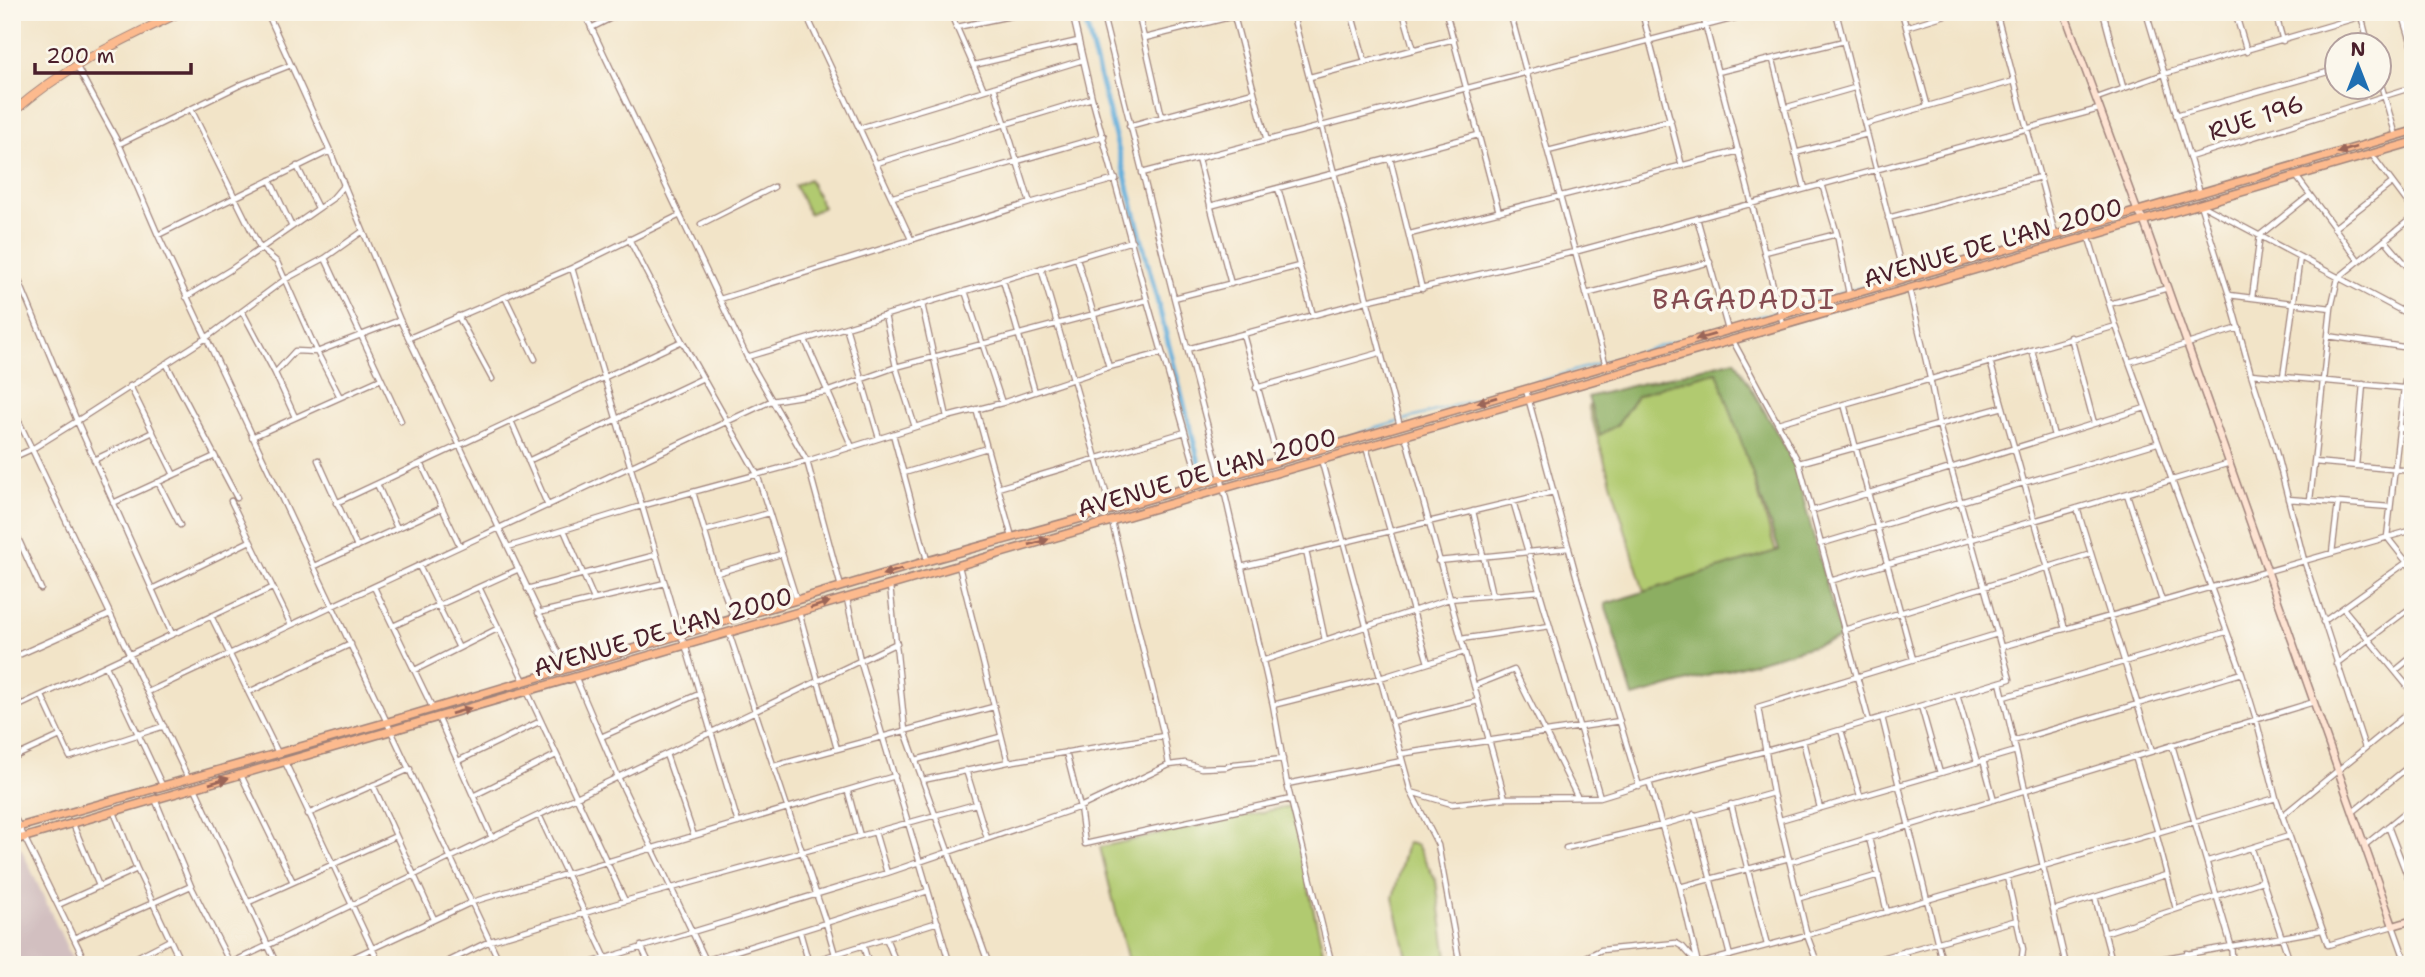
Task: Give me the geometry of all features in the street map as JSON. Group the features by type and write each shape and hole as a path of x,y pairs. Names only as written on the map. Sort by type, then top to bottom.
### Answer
{"highway":[{"path":"12,113 76,64 181,12"}],"main road":[{"name":"AVENUE DE L'AN 2000","path":"12,841 1405,435 1730,334 1781,314 2413,131"},
{"name":"AVENUE DE L'AN 2000","path":"16,828 433,709 927,561 1605,366 1730,334 1783,324 2413,142"}],"street":[{"path":"267,12 330,151 408,338 566,669"},
{"path":"584,12 678,216 747,357 807,461 841,588"},
{"path":"591,27 623,12"},
{"path":"805,12 911,239"},
{"path":"950,12 984,90"},
{"path":"957,27 1030,12"},
{"path":"1072,12 1147,300 1200,484"},
{"path":"1102,12 1129,126 1222,477 1273,705 1287,784 1332,965"},
{"path":"1138,12 1162,117"},
{"path":"1145,38 1250,12"},
{"path":"1292,12 1400,426"},
{"path":"1352,12 1365,62"},
{"path":"1403,12 1414,50"},
{"path":"1446,12 1499,212"},
{"path":"1510,12 1605,366"},
{"path":"1642,12 1682,166"},
{"path":"1702,12 1783,324"},
{"path":"1142,173 1758,12"},
{"path":"1836,12 1904,278"},
{"path":"1902,12 1927,104"},
{"path":"1906,27 1955,12"},
{"path":"1996,12 2055,234"},
{"path":"2064,12 2137,211 2143,219 2364,845 2409,964"},
{"path":"2103,12 2123,87"},
{"path":"2146,12 2200,193"},
{"path":"2235,12 2247,51"},
{"path":"2275,12 2283,41"},
{"path":"2097,98 2164,74 2283,41 2360,14 2376,12"},
{"path":"2402,12 2413,48"},
{"path":"2360,14 2365,32"},
{"path":"1234,16 1267,141"},
{"path":"1310,77 1454,39"},
{"path":"974,65 1078,40"},
{"path":"1718,72 1844,41"},
{"path":"860,128 1083,60"},
{"path":"1773,60 1805,189"},
{"path":"76,64 120,144 186,296 501,965"},
{"path":"120,144 240,85 291,65"},
{"path":"2176,115 2324,73"},
{"path":"1866,124 2014,80"},
{"path":"994,87 1030,203"},
{"name":"RUE 196","path":"2394,93 2413,87"},
{"path":"1784,108 1854,88"},
{"path":"1129,126 1253,92"},
{"path":"877,163 1093,98"},
{"name":"RUE 196","path":"2190,158 2365,102"},
{"path":"2386,102 2396,136"},
{"path":"191,109 260,248 277,262 340,397"},
{"path":"1187,349 1366,301 1574,252 2100,109"},
{"path":"1548,151 1671,120"},
{"path":"1795,153 1867,134"},
{"path":"1210,205 1478,135"},
{"path":"892,197 1104,136"},
{"path":"158,235 330,151"},
{"path":"1410,234 1738,151"},
{"path":"2371,154 2413,210"},
{"path":"1390,158 1422,289"},
{"path":"1198,159 1231,284"},
{"path":"297,166 317,208"},
{"path":"2295,176 2359,261"},
{"path":"1888,218 2040,177"},
{"path":"720,299 1116,179"},
{"path":"270,180 291,225"},
{"path":"2334,228 2392,183"},
{"path":"1822,184 1849,294"},
{"path":"186,296 230,270 332,199 343,186"},
{"path":"701,224 774,187"},
{"path":"1278,188 1313,315"},
{"path":"2252,298 2260,234 2309,195"},
{"path":"2200,204 2413,317"},
{"path":"2200,204 2276,452 2304,560 2365,748"},
{"path":"408,338 572,268 678,216"},
{"path":"2310,500 2328,336 2338,278 2413,217"},
{"path":"1697,218 1730,334 1799,463 1870,721"},
{"path":"12,458 32,449 206,338 284,280 326,258 363,231"},
{"path":"1765,252 1836,234"},
{"path":"2088,234 2116,326 2157,443 2242,673 2276,798 2328,945 2413,920"},
{"path":"629,239 682,341 757,474 797,601"},
{"path":"2385,240 2413,273"},
{"path":"747,357 1132,241"},
{"path":"2283,377 2300,257"},
{"path":"326,258 401,421"},
{"path":"1077,258 1109,367"},
{"path":"1586,294 1710,262"},
{"path":"12,264 14,275 77,421 173,634"},
{"path":"1174,298 1298,266"},
{"path":"572,268 640,506 685,644 738,824"},
{"path":"1041,268 1111,510"},
{"path":"1003,280 1034,392"},
{"path":"1411,792 1452,804 1505,798 1600,797 1842,730 2010,679 1939,425 1909,288"},
{"path":"2109,304 2168,288"},
{"path":"965,291 1003,403"},
{"path":"2229,295 2332,308"},
{"path":"505,297 535,359"},
{"path":"148,692 771,401 826,392 896,367 1147,300"},
{"path":"922,304 947,417"},
{"path":"242,311 295,418"},
{"path":"885,315 896,367 915,427"},
{"path":"458,316 492,379"},
{"path":"275,373 295,351 317,352 400,320"},
{"path":"1778,424 2116,326"},
{"path":"846,327 879,438"},
{"path":"2129,362 2239,328"},
{"path":"2413,330 2403,388 2387,537 2413,570"},
{"path":"1243,334 1278,460"},
{"path":"2328,336 2410,348"},
{"path":"2071,337 2094,424"},
{"path":"805,340 852,447"},
{"path":"336,503 682,341"},
{"path":"2032,350 2054,436"},
{"path":"508,547 640,506 807,461 947,417 1003,403 1109,367 1162,353"},
{"path":"1256,388 1379,353"},
{"path":"1990,361 2065,629"},
{"path":"166,363 237,498"},
{"path":"2251,374 2413,389"},
{"path":"528,461 703,378"},
{"path":"252,437 381,379"},
{"path":"2356,466 2363,384"},
{"path":"130,386 174,475"},
{"path":"1526,389 1553,492 1639,786"},
{"path":"1844,404 1913,659"},
{"path":"12,407 188,778"},
{"path":"1799,463 2003,407"},
{"path":"1811,511 2145,408"},
{"path":"976,410 1012,537"},
{"path":"511,421 548,506"},
{"path":"2399,428 2413,430"},
{"path":"94,460 153,432"},
{"path":"998,488 1185,432"},
{"path":"893,434 927,561"},
{"path":"1405,435 1505,798"},
{"path":"1820,544 2157,443"},
{"path":"1366,446 1428,663"},
{"path":"904,473 986,448"},
{"path":"113,503 215,456"},
{"path":"1321,459 1411,792 1438,845 1460,965"},
{"path":"317,460 357,547"},
{"path":"2314,462 2413,471"},
{"path":"421,463 460,546"},
{"path":"1830,582 2230,463"},
{"path":"158,482 180,525"},
{"path":"377,484 397,528"},
{"path":"693,492 734,620"},
{"path":"1241,566 1553,492"},
{"path":"2127,494 2162,601"},
{"path":"2288,499 2390,507"},
{"path":"231,501 290,625"},
{"path":"1513,501 1600,797"},
{"path":"2332,552 2337,503"},
{"path":"314,566 442,508"},
{"path":"2077,508 2152,751"},
{"path":"1473,511 1492,595"},
{"path":"705,531 769,513"},
{"path":"1112,521 1169,765"},
{"path":"12,524 41,590"},
{"path":"564,530 594,599"},
{"path":"2001,647 2413,530"},
{"path":"152,589 250,541"},
{"path":"12,549 21,545"},
{"path":"1438,561 1569,548"},
{"path":"1306,551 1325,640"},
{"path":"717,573 781,554"},
{"path":"1843,630 2091,554"},
{"path":"527,589 656,555"},
{"path":"2323,622 2407,562"},
{"path":"959,565 1008,762"},
{"path":"419,566 459,648"},
{"path":"393,626 519,569"},
{"path":"538,613 665,583"},
{"path":"889,585 905,730 989,965"},
{"path":"374,587 433,709"},
{"path":"479,587 524,681"},
{"path":"12,709 272,588"},
{"path":"1262,661 1449,599 1540,591"},
{"path":"847,597 860,660 950,965"},
{"path":"2336,664 2413,606"},
{"path":"2343,608 2413,693"},
{"path":"799,612 837,749"},
{"path":"12,658 110,614"},
{"path":"211,616 278,753"},
{"path":"1460,639 1550,626"},
{"path":"415,670 499,628"},
{"path":"2004,697 2225,632"},
{"path":"729,633 838,965"},
{"path":"1818,965 1807,935 1773,793 1757,710 1759,705 1997,634"},
{"path":"155,799 191,886 228,964 897,643"},
{"path":"249,692 351,644"},
{"path":"1273,705 1380,678 1464,652"},
{"path":"2395,671 2413,656"},
{"path":"106,666 162,785"},
{"path":"1474,686 1514,670 1577,796"},
{"path":"2013,741 2242,673"},
{"path":"575,676 618,777 706,963"},
{"path":"2000,682 2066,965"},
{"path":"12,689 21,705"},
{"path":"527,691 625,901"},
{"path":"601,737 699,694"},
{"path":"1957,695 1994,800"},
{"path":"42,696 70,757 164,726"},
{"path":"1392,722 1478,701"},
{"path":"1679,887 1870,838 2314,702"},
{"path":"1921,706 1940,773"},
{"path":"774,766 993,707"},
{"path":"2282,816 2413,709"},
{"path":"438,717 492,838"},
{"path":"1882,718 1943,965"},
{"path":"458,761 541,721"},
{"path":"1400,754 1619,721"},
{"path":"1842,730 1860,796"},
{"path":"12,758 60,736"},
{"path":"923,780 1008,762 1164,736"},
{"path":"916,760 1000,737"},
{"path":"1803,741 1820,808"},
{"path":"2172,745 2218,896 2231,945 2233,965"},
{"path":"1780,820 2016,751"},
{"path":"1066,752 1086,844 1291,799"},
{"path":"666,754 694,836"},
{"path":"473,796 556,755"},
{"path":"2135,756 2176,909"},
{"path":"583,965 887,873 1080,807 1169,765 1185,763 1201,768 1226,767 1283,759"},
{"path":"1287,784 1402,761"},
{"path":"285,762 380,965"},
{"path":"2353,812 2413,763"},
{"path":"308,814 410,769"},
{"path":"966,771 987,838"},
{"path":"241,775 293,882"},
{"path":"337,965 472,902 895,776"},
{"path":"1649,782 1699,964"},
{"path":"373,785 434,919"},
{"path":"195,788 277,965"},
{"path":"848,792 860,836"},
{"path":"1566,848 1662,825 1773,793"},
{"path":"1699,964 2276,798"},
{"path":"441,965 490,941 584,912 976,804"},
{"path":"1731,804 1768,945"},
{"path":"2364,845 2413,806"},
{"path":"114,811 137,869 182,965"},
{"path":"12,812 16,828 25,837 86,965"},
{"path":"2404,813 2413,823"},
{"path":"1694,814 1730,956"},
{"path":"539,815 609,965"},
{"path":"73,823 99,886"},
{"path":"2388,826 2413,891"},
{"path":"875,832 887,873"},
{"path":"249,902 396,836"},
{"path":"2208,861 2289,836"},
{"path":"1870,838 1887,912"},
{"path":"2252,849 2291,965"},
{"path":"58,905 137,869"},
{"path":"1800,898 1879,875"},
{"path":"2054,910 2166,875"},
{"path":"2007,877 2023,948 2021,965"},
{"path":"2104,933 2262,881"},
{"path":"74,938 191,886"},
{"path":"691,965 706,963 928,891"},
{"path":"2095,897 2113,965"},
{"path":"1857,965 2017,920"},
{"path":"800,965 937,922"},
{"path":"2126,965 2322,930"},
{"path":"800,932 809,964"},
{"path":"886,938 897,965"},
{"path":"121,965 170,940"},
{"path":"1549,965 1578,961 1601,950 1676,943 1699,964"},
{"path":"863,945 869,965"},
{"path":"641,946 650,965"},
{"path":"1905,951 1909,965"},
{"path":"2187,953 2188,965"}],"shaded area":[{"path":"21,848 75,965 12,965 12,851"}],"green space":[{"path":"809,179 823,207 809,214 795,186"},
{"path":"1735,360 1793,461 1841,638 1633,697 1605,604 1779,550 1717,372 1663,386 1637,396 1617,425 1600,435 1588,397"},
{"path":"1720,367 1776,552 1644,592 1588,406"},
{"path":"1290,806 1326,965 1129,965 1100,847"},
{"path":"1407,843 1417,845 1436,881 1448,965 1409,965 1393,898"}],"waterway":[{"path":"1083,12 1203,478"},
{"path":"1851,290 2125,210"},
{"path":"1730,325 1846,291"},
{"path":"1280,456 1725,327"},
{"path":"1222,473 1274,458"},
{"path":"1203,478 1217,474"}],"district":[{"name":"BAGADADJI","path":"1744,299"}]}
